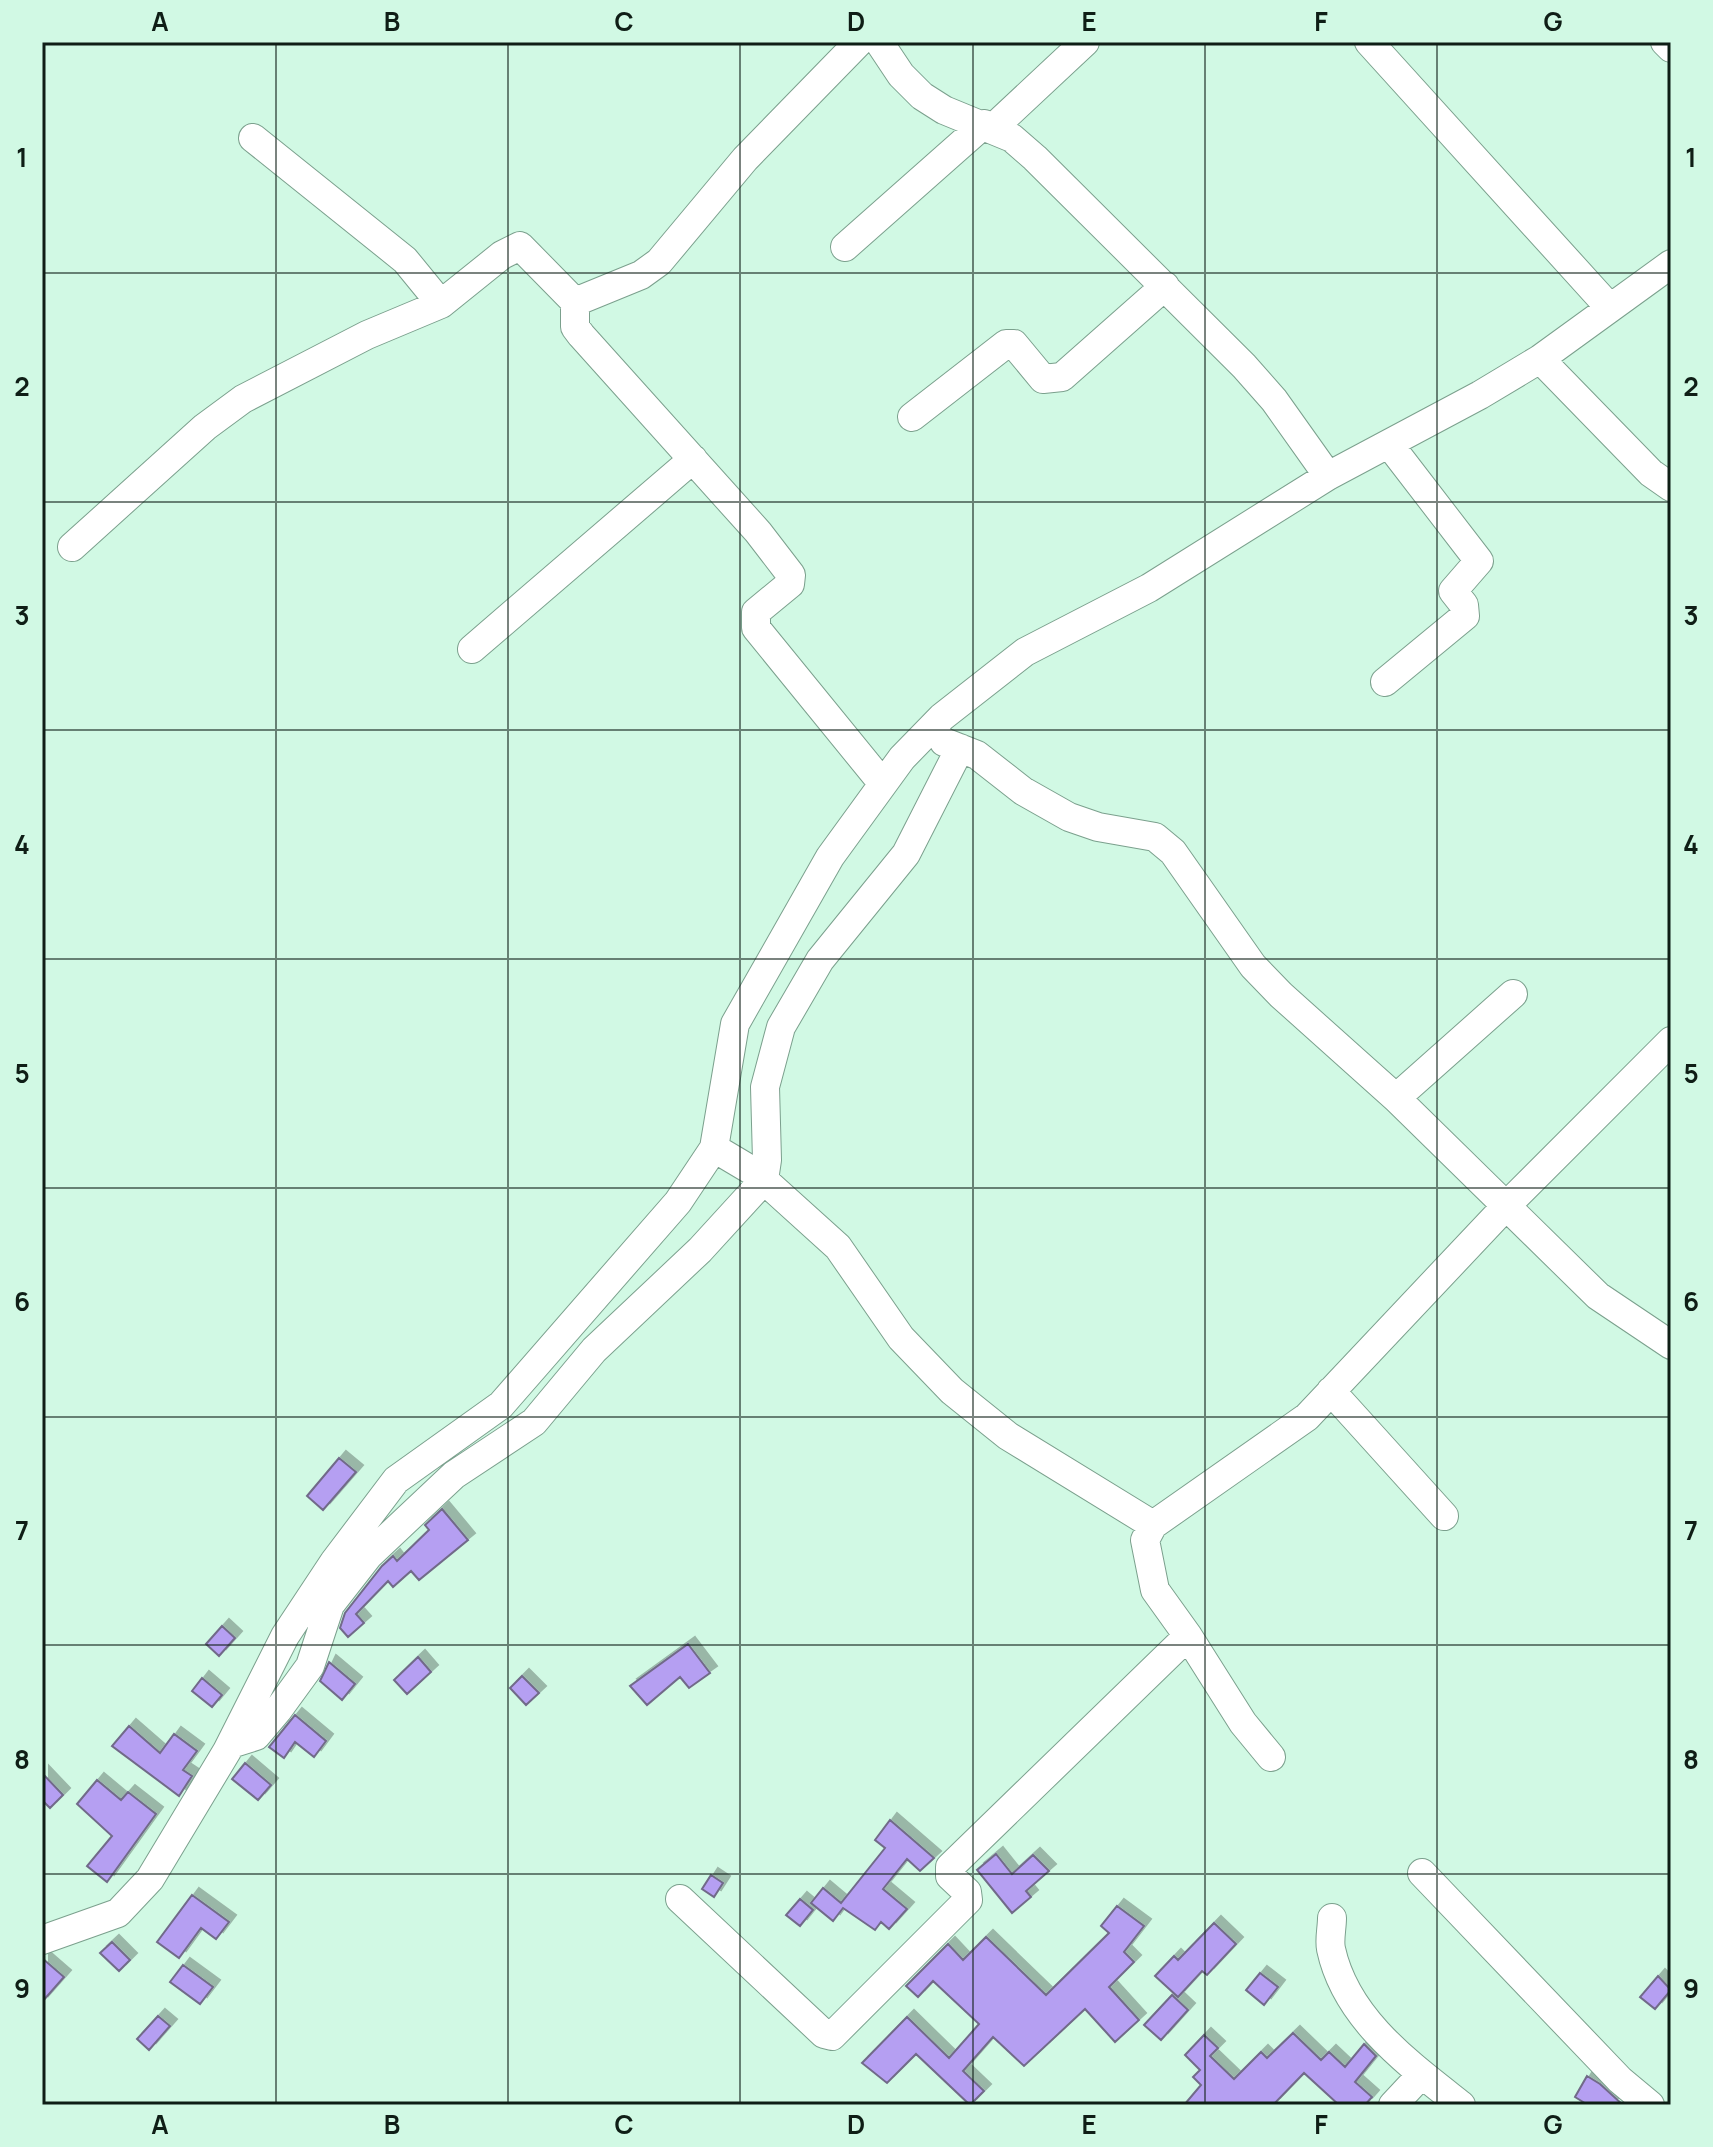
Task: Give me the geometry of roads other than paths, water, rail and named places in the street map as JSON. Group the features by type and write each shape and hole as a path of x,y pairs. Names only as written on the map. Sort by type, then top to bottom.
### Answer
{"street":[{"path":"575,302 641,275 659,262 745,159 859,42"},
{"path":"845,247 1085,42"},
{"path":"1369,42 1599,295"},
{"path":"1665,42 1671,48"},
{"path":"885,46 922,96 944,110 1012,138 1035,158 1165,286 1274,400 1328,476"},
{"path":"253,138 405,260 441,304"},
{"path":"72,547 205,427 243,399 367,335 441,304 502,255 520,246 534,256 575,302 575,327 581,335 693,459 791,575 790,584 756,612 756,628 883,784"},
{"path":"42,1940 118,1913 150,1879 231,1744 285,1636 334,1562 396,1480 501,1405 678,1202 714,1148 735,1024 830,857 883,784 924,736 972,692 1025,652 1149,588 1328,476 1540,359 1599,295 1671,264"},
{"path":"912,417 1006,344 1014,344 1043,379 1062,377 1165,286"},
{"path":"1540,359 1651,473 1671,487"},
{"path":"1385,682 1465,616 1464,605 1453,591 1479,561 1389,444"},
{"path":"472,649 693,459"},
{"path":"924,736 960,748 1069,817 1098,827 1155,837 1173,852 1253,966 1396,1098 1598,1296 1671,1345"},
{"path":"231,1744 256,1736 278,1710 310,1666 330,1605 369,1555 454,1475 534,1422 594,1350 700,1250 764,1180 765,1087 781,1027 820,960 906,854 960,748"},
{"path":"1396,1098 1513,994"},
{"path":"1271,1757 1243,1723 1155,1590 1145,1540 1153,1525 1307,1417 1507,1205 1671,1041"},
{"path":"714,1148 764,1180 838,1247 901,1338 952,1391 1008,1436 1153,1525"},
{"path":"1331,1391 1444,1516"},
{"path":"680,1899 824,2034 832,2036 968,1900 967,1892 950,1876 950,1867 1188,1636"},
{"path":"1422,1873 1620,2080 1650,2105"},
{"path":"1332,1918 1331,1948 1352,2000 1392,2049 1461,2105"},
{"path":"1393,2105 1422,2074"}]}
